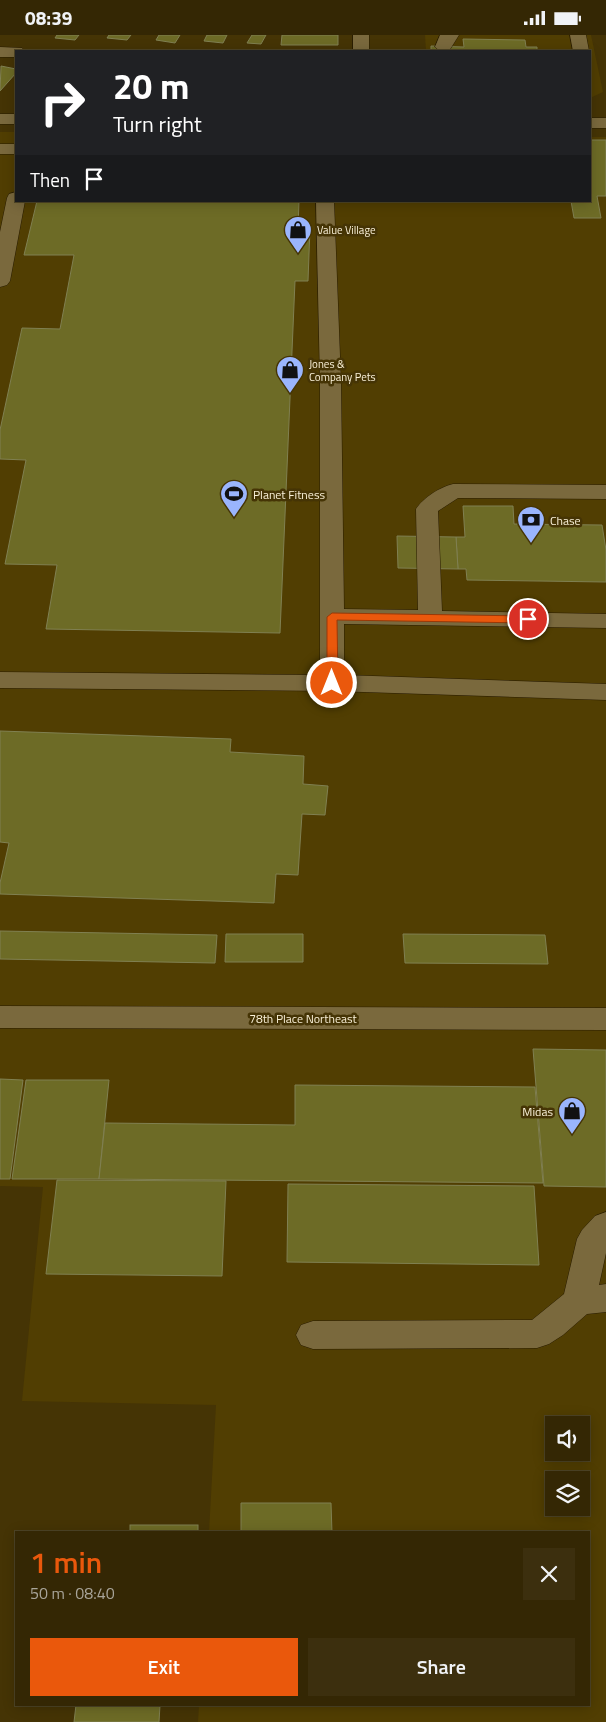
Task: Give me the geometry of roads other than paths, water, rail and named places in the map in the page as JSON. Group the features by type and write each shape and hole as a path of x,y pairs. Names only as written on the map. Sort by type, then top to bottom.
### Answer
{"street":[{"path":"361,35 361,50"},
{"path":"578,35 582,50"},
{"path":"0,51 15,52"},
{"path":"0,119 15,119"},
{"path":"591,123 606,123"},
{"path":"0,149 15,149"},
{"path":"0,281 15,202"},
{"path":"325,202 330,315 332,683"},
{"path":"430,618 427,509 453,491 606,492"},
{"path":"332,617 606,621"},
{"path":"0,680 332,683 606,692"},
{"name":"78th Place Northeast","path":"0,1017 606,1019"},
{"path":"313,1335 537,1334 592,1300 593,1239 606,1225"}],"place":[{"name":"Value Village","path":"298,254"},
{"name":"Jones & Company Pets","path":"290,394"},
{"name":"Planet Fitness","path":"234,518"},
{"name":"Chase","path":"531,544"},
{"name":"Midas","path":"572,1135"}]}
